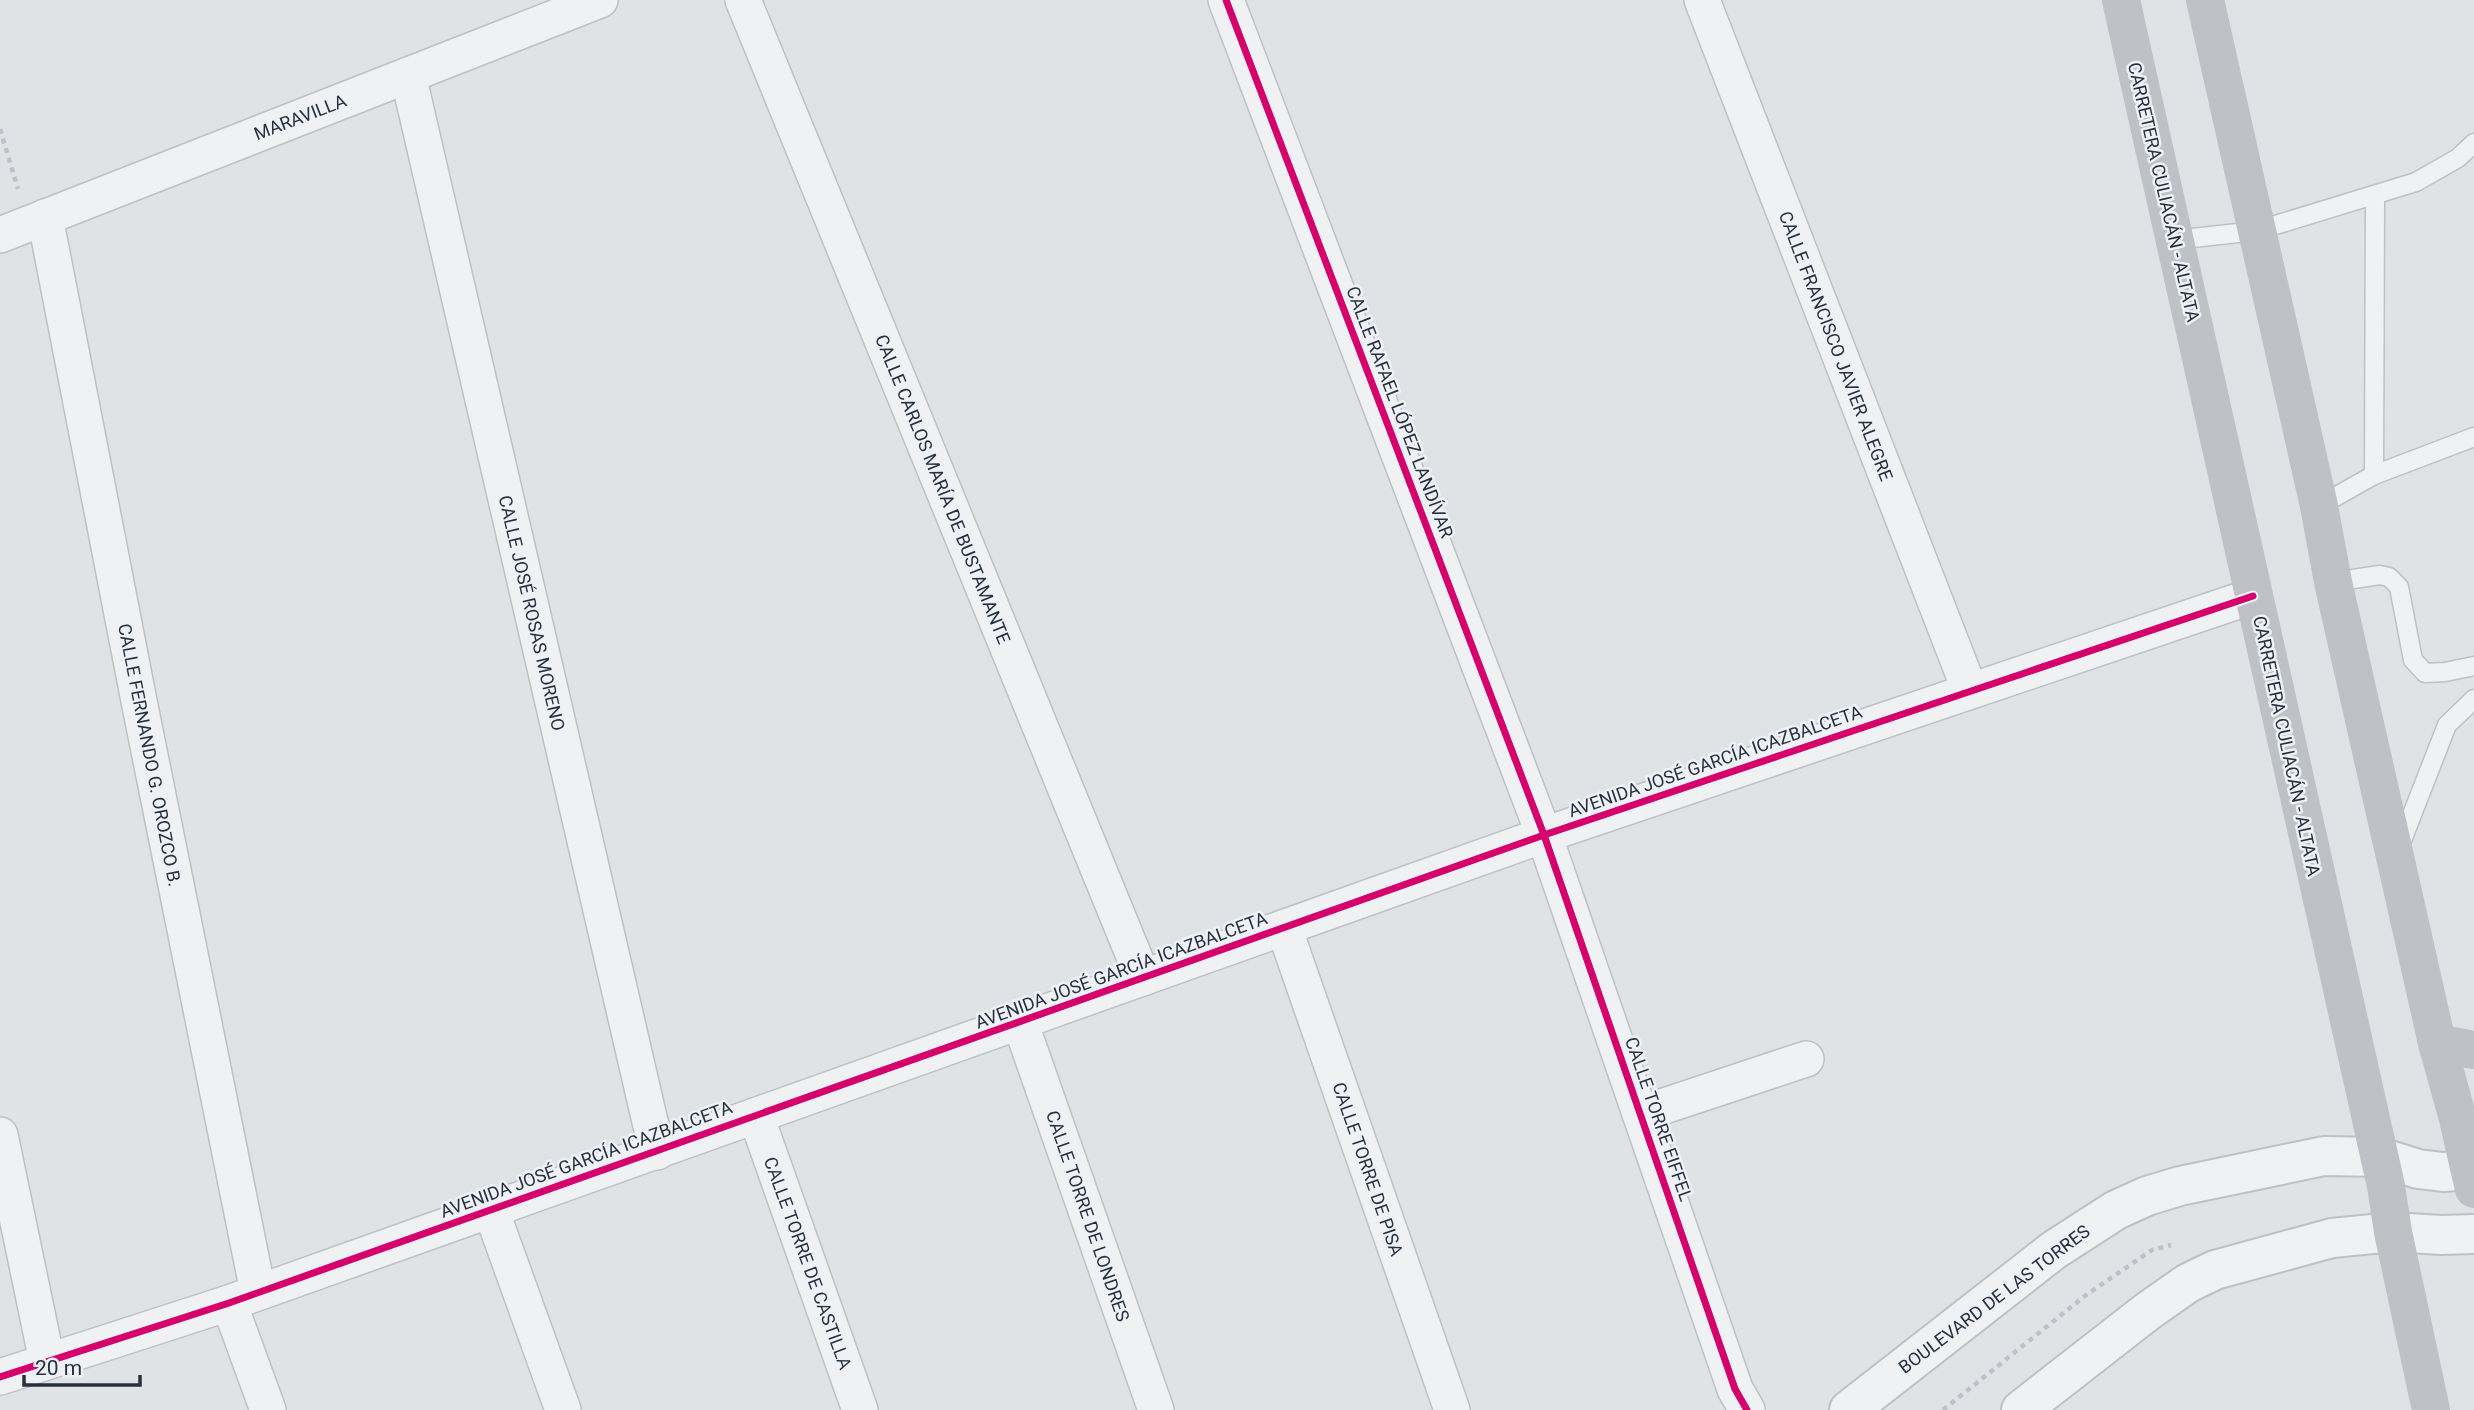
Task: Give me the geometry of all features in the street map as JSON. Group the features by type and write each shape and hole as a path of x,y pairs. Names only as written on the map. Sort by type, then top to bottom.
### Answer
{"main road":[{"name":"CARRETERA CULIACÁN - ALTATA","path":"2121,0 2380,1157 2431,1410"},
{"path":"2205,0 2395,858 2456,1047 2473,1177"}],"street":[{"name":"MARAVILLA","path":"24,225 600,0"},
{"name":"CALLE CARLOS MARÍA DE BUSTAMANTE","path":"743,0 1143,978"},
{"name":"CALLE RAFAEL LÓPEZ LANDÍVAR","path":"1226,0 1544,835"},
{"name":"CALLE FRANCISCO JAVIER ALEGRE","path":"1702,0 1970,691"},
{"name":"CALLE JOSÉ ROSAS MORENO","path":"408,75 657,1152"},
{"name":"CALLE FERNANDO G. OROZCO B.","path":"24,225 141,714 244,1298 268,1410"},
{"name":"AVENIDA JOSÉ GARCÍA ICAZBALCETA","path":"0,1377 244,1298 1544,835 2253,596"},
{"name":"CALLE TORRE EIFFEL","path":"1544,835 1735,1389 1747,1410"},
{"name":"CALLE TORRE DE PISA","path":"1284,928 1452,1410"},
{"name":"CALLE TORRE DE LONDRES","path":"1020,1022 1156,1410"},
{"path":"1640,1114 1806,1059"},
{"name":"CALLE TORRE DE CASTILLA","path":"756,1116 860,1410"},
{"path":"0,1135 47,1361"},
{"name":"BOULEVARD DE LAS TORRES","path":"1849,1410 2054,1250 2116,1210 2147,1196 2180,1186 2324,1156 2380,1157 2418,1169 2473,1177"},
{"path":"491,1210 563,1410"},
{"path":"2021,1410 2148,1311 2188,1283 2215,1270 2332,1238 2393,1232 2474,1234"}],"lane":[{"path":"2174,240 2256,231 2416,182 2458,158 2474,142"},
{"path":"2374,475 2375,195"},
{"path":"2319,506 2374,475 2474,437"},
{"path":"2333,582 2379,575 2389,577 2399,587 2413,660 2426,673 2474,666"},
{"path":"2395,858 2448,725 2474,699"}],"path":[{"path":"0,129 24,225"}],"cycle path":[{"path":"1226,0 1544,835 1735,1389 1747,1410"},
{"path":"0,1377 229,1303 1544,835 2253,596"}]}
